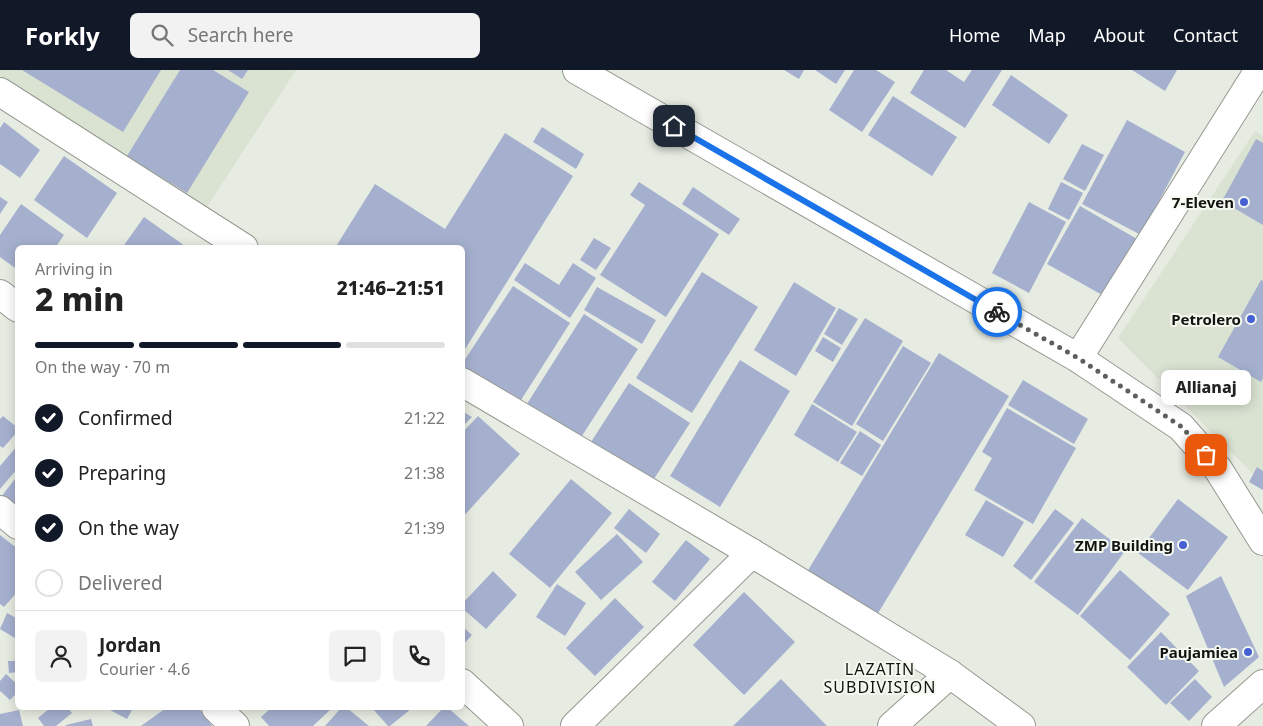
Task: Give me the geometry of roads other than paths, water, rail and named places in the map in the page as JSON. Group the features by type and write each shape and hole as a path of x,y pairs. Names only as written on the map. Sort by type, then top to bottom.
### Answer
{"street":[{"path":"577,70 1078,358 1182,427 1218,469 1263,541"},
{"path":"1078,358 1259,70"},
{"path":"0,92 239,245"},
{"path":"0,294 15,306"},
{"path":"465,384 752,553 950,674 1021,726"},
{"path":"0,510 15,522"},
{"path":"575,726 752,553"},
{"path":"892,726 950,674"},
{"path":"1216,726 1263,684"},
{"path":"465,686 509,726"},
{"path":"218,710 235,726"}],"place":[{"name":"7-Eleven","path":"1244,202"},
{"name":"Petrolero","path":"1251,319"},
{"name":"Allianaj","path":"1206,455"},
{"name":"ZMP Building","path":"1183,545"},
{"name":"Paujamiea","path":"1248,652"}],"district":[{"name":"LAZATIN SUBDIVISION","path":"880,678"}]}
